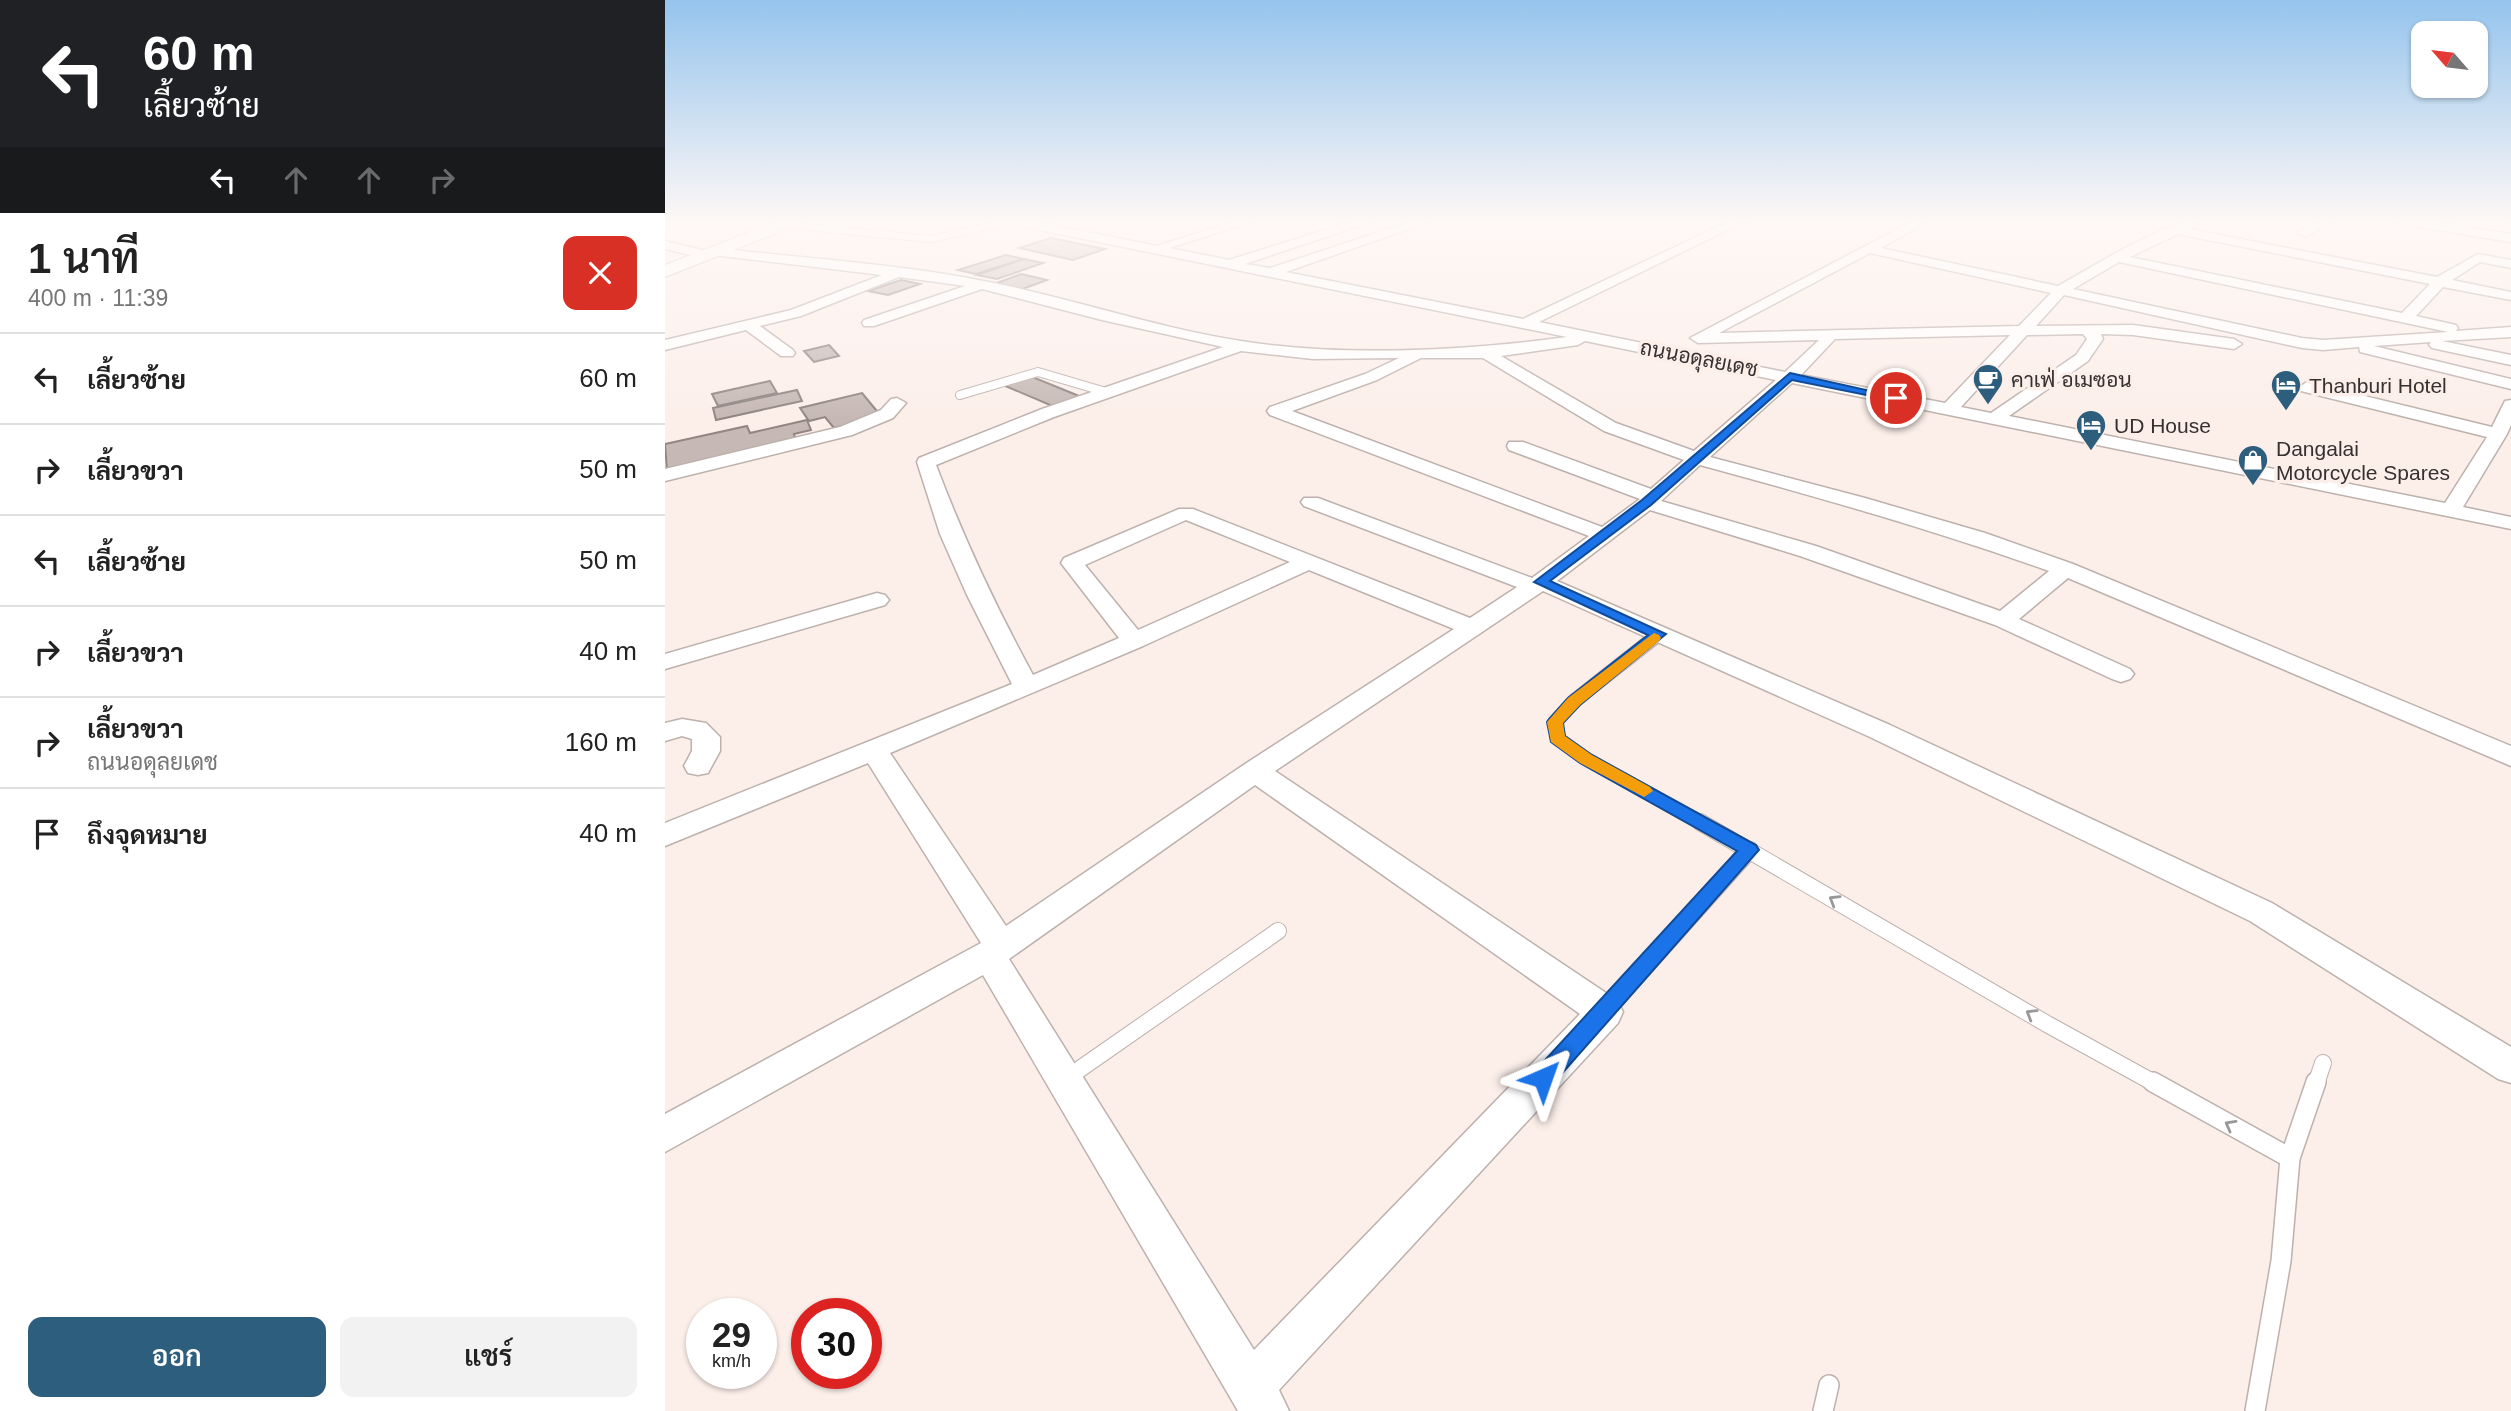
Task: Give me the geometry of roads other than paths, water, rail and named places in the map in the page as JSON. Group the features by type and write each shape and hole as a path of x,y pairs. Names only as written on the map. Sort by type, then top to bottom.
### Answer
{"street":[{"path":"665,345 796,313 866,286"},
{"path":"869,323 979,286"},
{"path":"985,286 1108,318 1240,346 1313,354 1486,353 1597,337"},
{"name":"ถนนอดุลยเดช","path":"1342,286 2511,523"},
{"path":"1526,323 1604,286"},
{"path":"1674,353 1799,286"},
{"path":"2045,286 2302,343"},
{"path":"1949,408 2067,286"},
{"path":"2251,286 2477,333"},
{"path":"2406,318 2436,286"},
{"path":"2464,286 2511,296"},
{"path":"750,326 787,353"},
{"path":"1698,338 2087,329 2133,330 2251,346 2511,332"},
{"path":"1995,418 2082,358 2095,339 2094,334 2087,329"},
{"path":"2410,339 2511,360"},
{"path":"665,1134 995,951 1255,771 1473,628 1650,500 1828,340"},
{"path":"2339,343 2511,384"},
{"path":"1027,688 978,595 951,534 926,462 1240,346"},
{"path":"1486,353 1610,428 1698,459 1871,506 1977,538 2065,569 2509,750"},
{"path":"1421,355 1371,377 1276,411 1604,535"},
{"path":"2307,387 2504,436"},
{"path":"665,475 846,431 887,414 897,402"},
{"path":"2450,511 2504,436 2511,405"},
{"path":"1516,446 1650,500 1808,551 2003,620 2121,674"},
{"path":"1311,502 1537,584 1659,634 1880,732 2261,912 2511,1068"},
{"path":"1134,641 1072,563 1186,513 1473,628"},
{"path":"665,835 1027,688 1309,562"},
{"path":"2003,620 2065,569"},
{"path":"665,662 877,600"},
{"path":"665,732 689,727 699,729 706,737 706,751 698,766"},
{"path":"874,750 995,951 1064,1080 1257,1400 1605,1012 1255,771"}],"lane":[{"path":"960,395 1038,372 1107,393"},
{"path":"1659,634 1574,701 1555,722 1557,738 1586,759 1750,850 2047,1024 2290,1158"},
{"path":"1605,1012 1750,850"},
{"path":"1064,1080 1277,931"},
{"path":"2255,1411 2281,1261 2290,1158 2323,1063"},
{"path":"1823,1411 1829,1385"}],"place":[{"name":"คาเฟ่ อเมซอน","path":"1988,406"},
{"name":"Thanburi Hotel","path":"2286,412"},
{"name":"UD House","path":"2091,452"},
{"name":"Dangalai Motorcycle Spares","path":"2253,487"}]}
